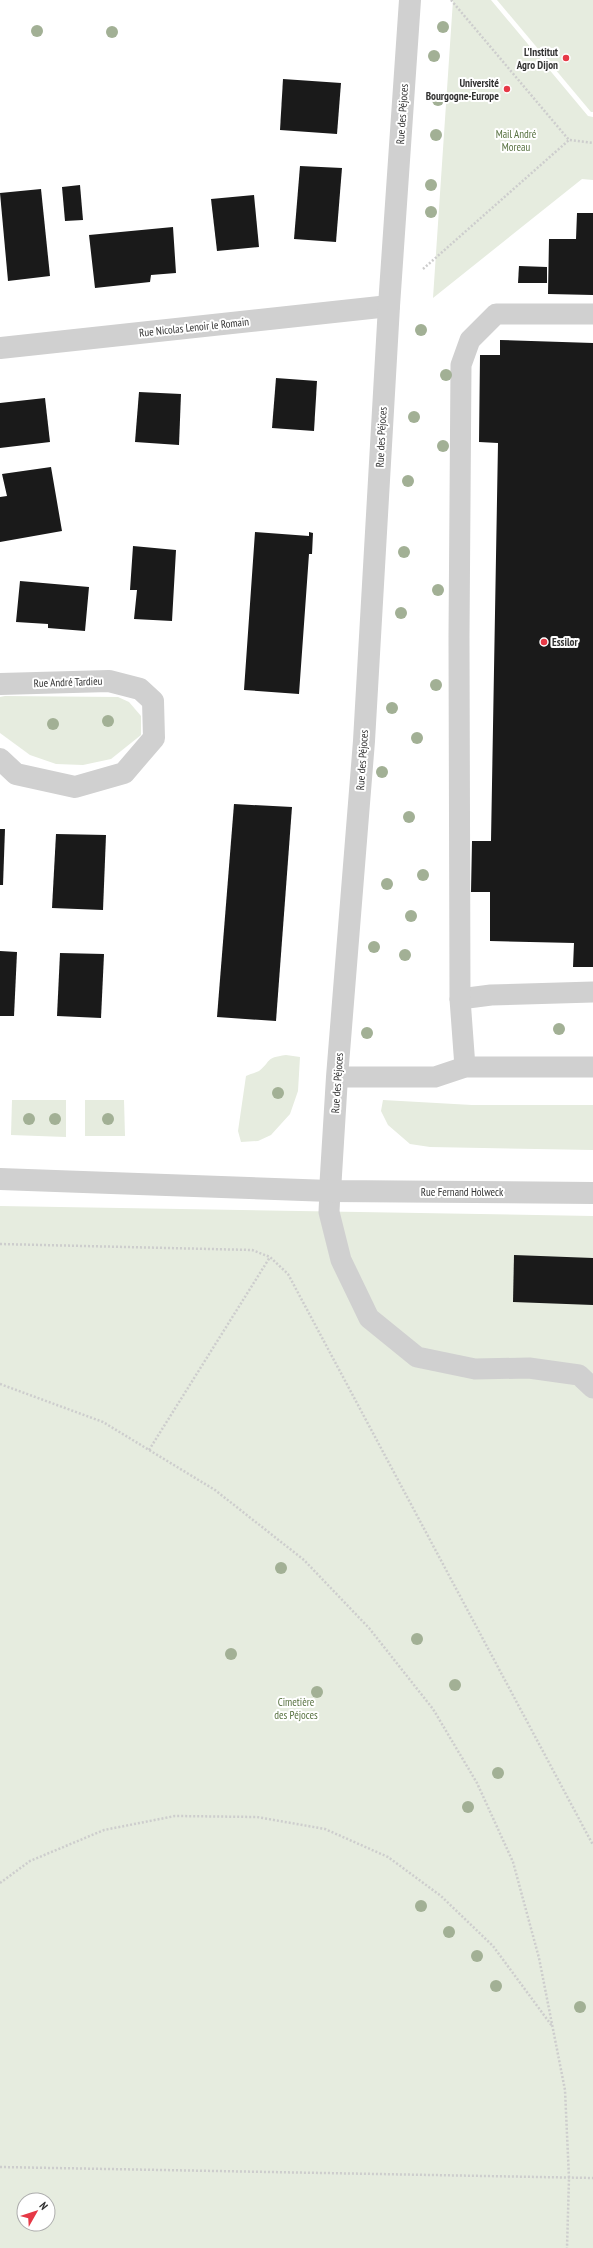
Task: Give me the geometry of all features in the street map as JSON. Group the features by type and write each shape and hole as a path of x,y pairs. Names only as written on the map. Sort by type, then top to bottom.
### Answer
{"street":[{"name":"Rue des Péjoces","path":"330,1191 337,1077 364,741 389,306 410,0"},
{"name":"Rue Nicolas Lenoir le Romain","path":"0,348 389,306"},
{"name":"Rue André Tardieu","path":"0,684 109,681 140,689 153,701 154,738 124,772 75,787 16,774 0,759"},
{"path":"0,1179 330,1191"},
{"name":"Rue Fernand Holweck","path":"330,1191 593,1193"}],"lane":[{"path":"465,1067 460,999 459,637 461,365 470,340 496,314 593,314"},
{"path":"460,999 491,995 593,992"},
{"path":"337,1077 435,1076 465,1067 593,1067"},
{"path":"330,1191 329,1212 341,1260 369,1318 417,1357 475,1369 529,1368 579,1375 593,1388"}],"path":[{"path":"451,0 569,140 593,143"},
{"path":"423,270 569,140"},
{"path":"0,1244 252,1250 270,1257 288,1274 593,1845"},
{"path":"149,1450 270,1257"},
{"path":"0,1384 103,1422 215,1490 304,1560 369,1628 433,1709 477,1783 513,1862 539,1958 565,2090 569,2178 567,2248"},
{"path":"0,1883 30,1861 104,1830 175,1816 257,1817 325,1829 388,1857 441,1896 493,1946 553,2028"},
{"path":"0,2167 593,2178"}],"green space":[{"name":"Mail André Moreau","path":"453,0 491,0 588,116 593,117 593,180 582,179 433,298"},
{"name":"L'Institut Agro Dijon","path":"497,0 593,0 593,112 591,112"},
{"path":"0,697 118,697 129,702 141,716 141,735 111,759 83,765 56,764 30,755 0,733"},
{"path":"286,1055 300,1057 298,1091 290,1114 271,1135 258,1141 241,1142 238,1131 246,1076 259,1071 269,1060 274,1057"},
{"path":"12,1100 66,1100 66,1137 11,1135"},
{"path":"85,1100 124,1100 125,1136 85,1136"},
{"path":"383,1100 472,1105 593,1105 593,1150 430,1147 410,1144 388,1125 381,1111"},
{"name":"Cimetière des Péjoces","path":"0,1206 593,1216 593,2248 0,2248"}],"building":[{"path":"283,79 341,83 337,134 280,130"},
{"path":"300,166 342,168 336,242 294,239"},
{"path":"80,185 83,220 65,221 62,187"},
{"path":"41,189 50,276 8,281 0,193"},
{"path":"254,195 259,247 217,251 211,199"},
{"path":"577,213 593,213 593,295 548,294 549,239 576,239"},
{"path":"173,227 176,273 151,275 150,282 95,288 89,235"},
{"path":"519,266 547,267 547,283 518,283"},
{"name":"Essilor","path":"500,340 593,343 593,967 573,967 574,943 490,941 490,892 471,892 472,841 491,841 498,443 479,442 480,355 500,355"},
{"path":"276,378 317,381 314,431 272,428"},
{"path":"139,392 181,394 179,445 135,442"},
{"path":"45,398 50,442 0,448 0,403"},
{"path":"51,467 62,531 0,542 0,497 7,496 2,474"},
{"path":"255,532 309,536 309,532 313,533 312,554 309,554 299,694 244,690"},
{"path":"133,546 176,550 172,621 134,619 137,590 130,590"},
{"path":"20,581 89,587 85,631 48,628 48,624 16,622"},
{"path":"234,804 292,807 276,1021 217,1017"},
{"path":"0,829 5,829 3,885 0,885"},
{"path":"56,834 106,835 103,910 52,908"},
{"path":"0,951 17,952 14,1016 0,1016"},
{"path":"60,953 104,954 101,1018 57,1016"},
{"path":"514,1255 593,1258 593,1305 513,1302"}],"place":[{"name":"L'Institut Agro Dijon","path":"566,58"},
{"name":"Université Bourgogne-Europe","path":"507,89"},
{"name":"Essilor","path":"544,642"}]}
